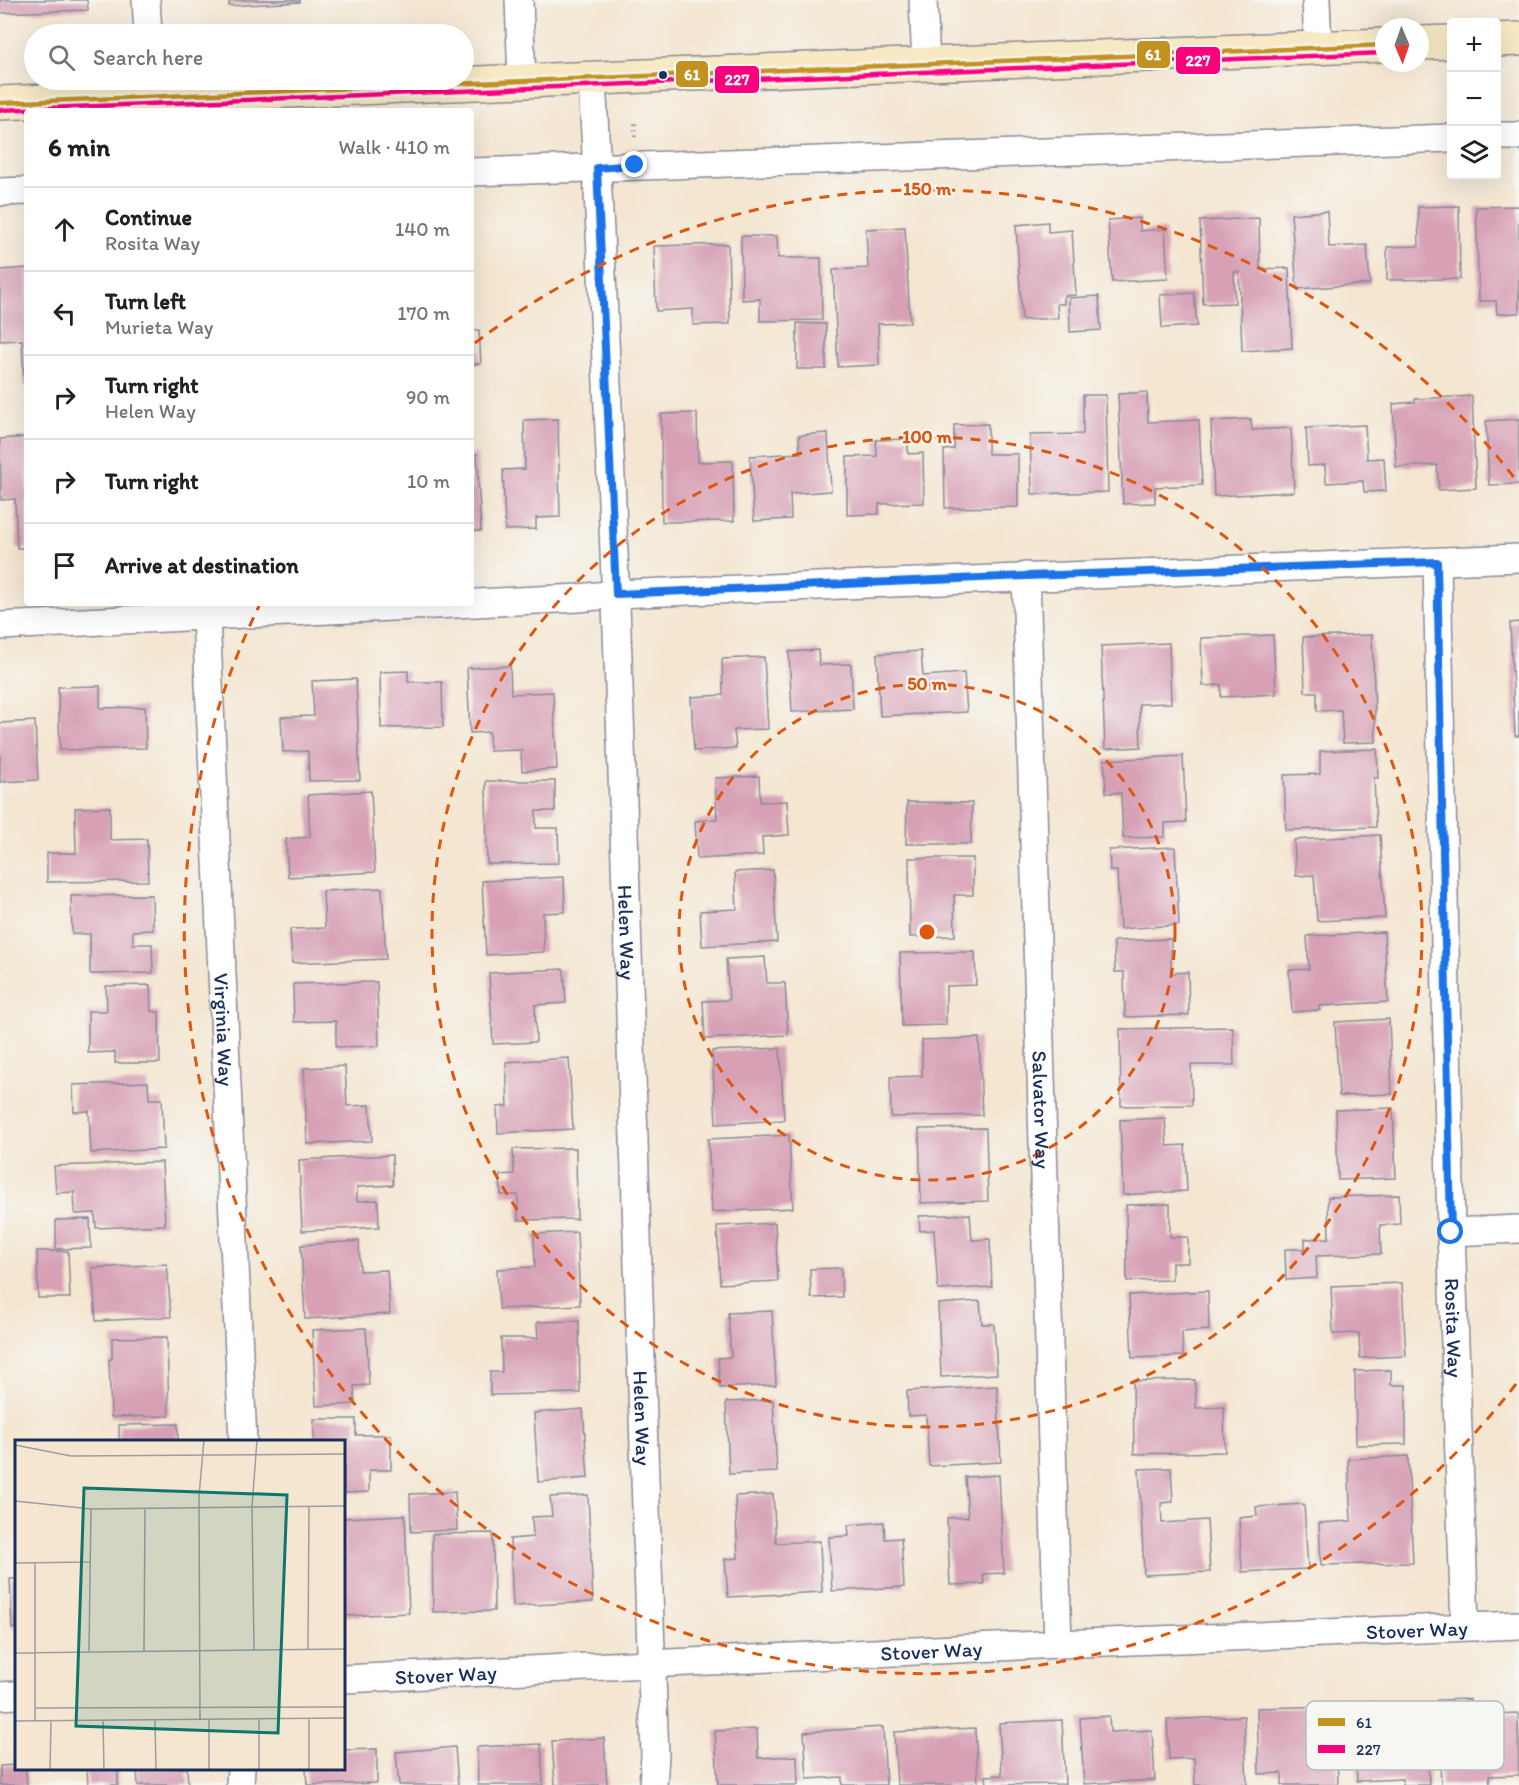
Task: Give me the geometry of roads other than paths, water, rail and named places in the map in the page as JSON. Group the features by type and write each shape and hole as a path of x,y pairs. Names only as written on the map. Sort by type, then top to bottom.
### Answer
{"main road":[{"path":"1501,40 1519,39"},
{"path":"1429,43 1447,42"},
{"path":"474,82 592,79 1375,45"},
{"path":"0,103 130,90"}],"street":[{"path":"146,0 147,24"},
{"path":"519,0 522,81"},
{"path":"923,0 926,64"},
{"path":"1316,0 1318,47"},
{"name":"Helen Way","path":"592,79 616,594 655,1755 653,1785"},
{"path":"1501,136 1519,136"},
{"path":"474,172 1447,138"},
{"path":"0,192 24,191"},
{"path":"474,603 616,594 1026,576 1519,558"},
{"name":"Rosita Way","path":"1437,562 1451,1232 1466,1626"},
{"name":"Salvator Way","path":"1026,576 1058,1644"},
{"path":"0,626 413,606"},
{"name":"Virginia Way","path":"206,616 243,1440"},
{"path":"1451,1232 1519,1229"},
{"name":"Stover Way","path":"345,1679 1058,1644 1519,1625"},
{"path":"0,1696 15,1695"},
{"path":"240,1785 241,1770"}]}
